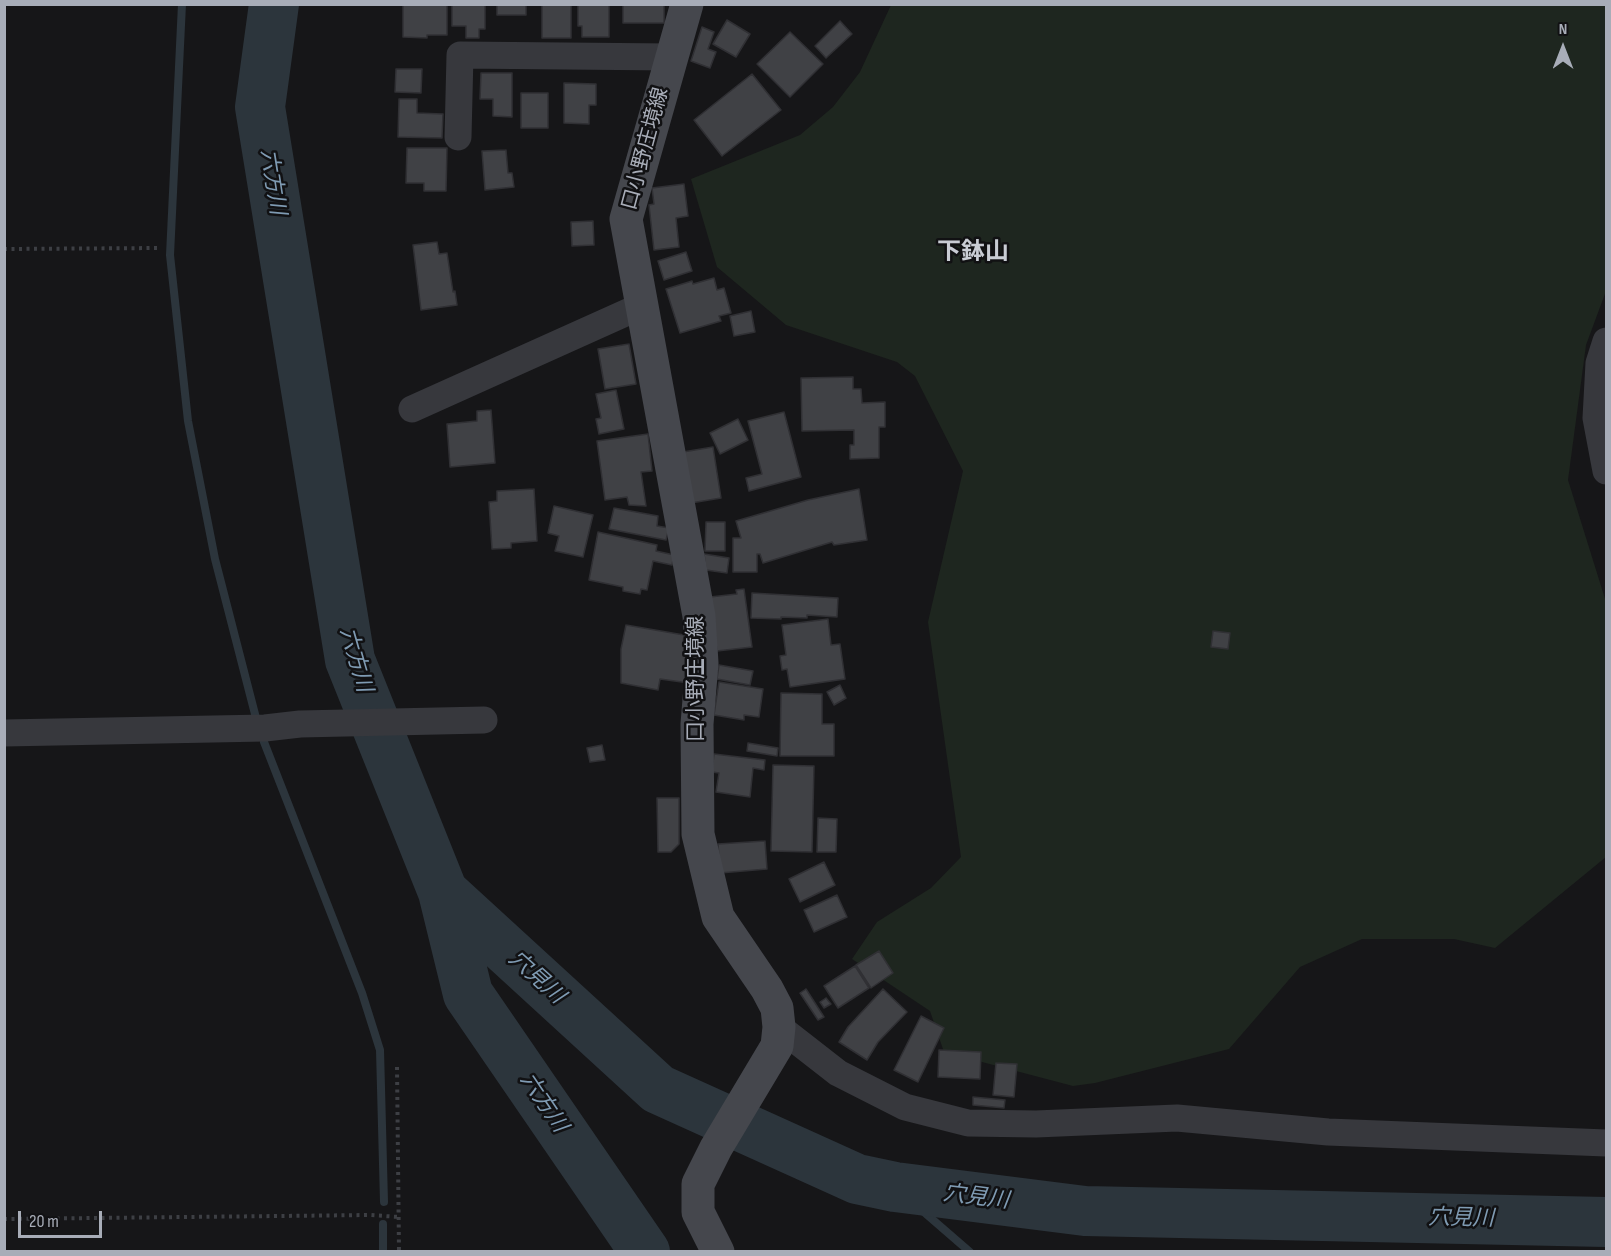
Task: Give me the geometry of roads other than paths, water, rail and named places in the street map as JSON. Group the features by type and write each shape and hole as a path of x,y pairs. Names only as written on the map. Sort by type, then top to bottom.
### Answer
{"main road":[{"name":"口小野庄境線","path":"687,4 626,219 699,616 702,663 697,724 698,834 718,917 767,989 777,1008 778,1037"},
{"path":"718,1251 698,1212 698,1184 778,1037"}],"street":[{"path":"458,137 460,55 671,57"},
{"path":"412,410 641,306"},
{"path":"1606,341 1599,363 1596,418 1606,471"},
{"path":"4,733 265,728 300,724 484,720"},
{"path":"778,1037 838,1073 905,1107 968,1123 1036,1124 1177,1118 1328,1132 1606,1143"}],"waterway":[{"path":"182,4 170,255 188,421 215,559 256,718"},
{"name":"六方川","path":"274,4 260,107 350,660 443,892 468,994 645,1252"},
{"path":"264,742 362,993 380,1050 384,1202"},
{"name":"穴見川","path":"443,892 658,1089 857,1179 895,1187 1085,1211 1606,1222"},
{"path":"895,1187 970,1252"},
{"path":"383,1224 383,1252"}],"district":[{"name":"下鉢山","path":"973,253"}]}
